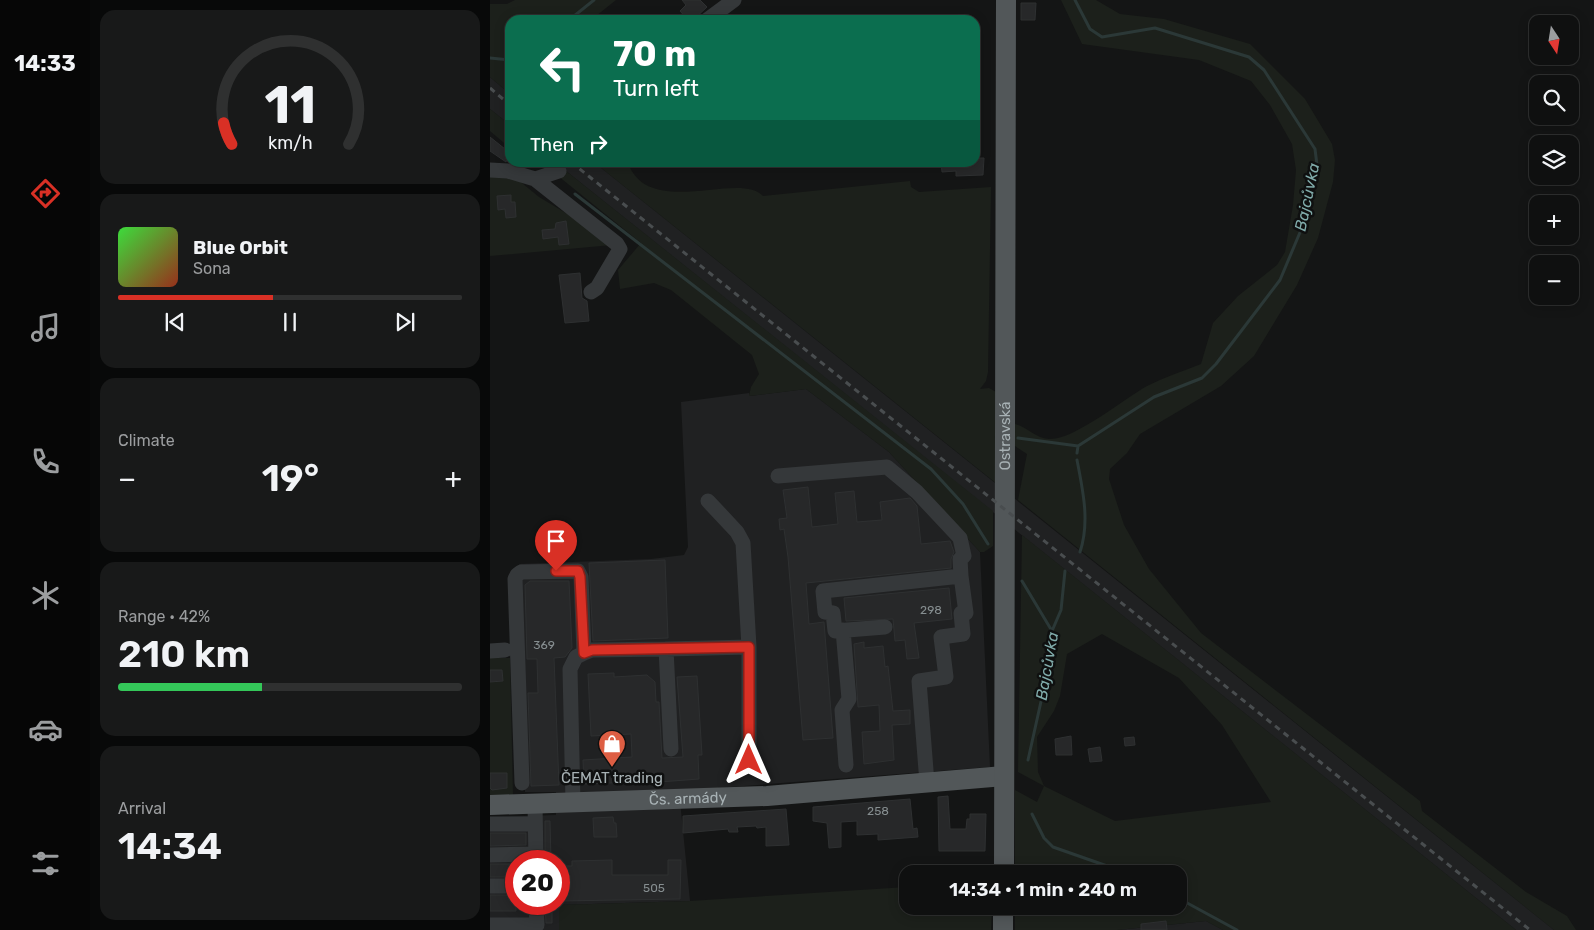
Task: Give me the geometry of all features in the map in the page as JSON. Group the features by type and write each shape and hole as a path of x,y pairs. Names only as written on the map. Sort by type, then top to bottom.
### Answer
{"main road":[{"name":"Ostravská","path":"1004,865 1006,0"},
{"name":"Čs. armády","path":"490,805 535,814 573,803 767,796 1004,776"},
{"path":"1003,915 1003,930"}],"street":[{"path":"714,15 734,0"},
{"path":"490,170 508,171 535,179 569,204 617,244 620,249 597,288 591,292"},
{"path":"535,179 558,171"},
{"path":"778,476 887,467 917,492 960,538 964,556 960,559 966,613 961,613 963,634 941,637 946,677 919,681 927,783"},
{"path":"708,501 737,532 743,543 749,647 749,760"},
{"path":"522,783 516,575 521,572 578,571 580,577 584,653"},
{"path":"885,627 835,631 832,613 824,612 823,591 961,576"},
{"path":"843,630 849,700 842,710 846,765"},
{"path":"573,803 570,669 576,657 592,650 749,647"},
{"path":"666,648 671,749"},
{"path":"490,824 535,814 535,850"},
{"path":"490,854 505,855"},
{"path":"490,886 505,886"},
{"path":"490,925 537,925 537,915"}],"shaded area":[{"path":"515,0 616,0 597,15 505,15 505,90 490,77 490,4 507,4"},
{"path":"1061,0 1096,0 1120,14 1164,19 1250,44 1305,99 1332,144 1335,160 1333,182 1318,238 1297,285 1254,356 1221,386 1140,434 1127,453 1110,469 1109,479 1124,525 1149,569 1201,633 1420,801 1422,811 1526,892 1567,916 1576,930 1554,930 1018,500 1027,454 1015,446 1015,424 1044,438 1059,438 1099,418 1147,386 1201,364 1213,323 1238,296 1277,265 1285,252 1293,205 1296,170 1292,144 1270,105 1251,81 1199,60 1082,44"},
{"path":"490,77 505,90 505,121 490,109"},
{"path":"490,109 505,121 505,144 490,131"},
{"path":"547,167 561,167 993,511 993,546 984,552 980,552 889,452 806,389 749,396 751,387 759,374 752,355 671,290 654,283 620,289 618,270 641,243"},
{"path":"561,167 600,167 1554,930 1516,930"},
{"path":"600,167 631,167 639,180 655,189 674,192 735,188 751,189 763,196 910,181 911,187 919,192 991,187 988,372 986,381 980,389 989,388 996,392 997,484"},
{"path":"490,176 517,179 539,197 591,228 612,245 490,256"},
{"path":"806,389 889,452 980,552 990,767 679,791 690,901 570,905 570,850 505,850 505,915 560,915 559,930 490,930 490,817 556,815 556,792 525,792 519,564 651,559 684,555 688,547 681,402 749,393 750,396"},
{"path":"1022,535 1516,930 1223,930 1206,921 1117,930 1015,930 1015,915 1187,915 1187,865 1015,865 1015,790 1037,802 1044,786 1018,772","holes":["1102,634 1179,678 1222,725 1271,802 1115,821 1044,786 1038,772 1037,737 1054,711 1060,696 1067,654"]},
{"path":"490,658 510,658 513,795 490,795"},
{"path":"899,888 899,915 992,915 991,930 559,930 559,915 570,915 570,905 690,901"},
{"path":"1206,921 1223,930 1117,930"}],"building":[{"path":"682,0 700,0 707,7 698,15 684,15 680,11 686,5"},
{"path":"1021,3 1036,3 1035,20 1021,20"},
{"path":"490,137 505,149 505,161 490,151"},
{"path":"980,158 984,158 983,175 956,176 956,171 942,172 942,167 980,167"},
{"path":"511,195 511,202 515,202 516,217 506,218 505,209 498,210 497,196"},
{"path":"566,221 569,244 559,245 558,237 543,239 542,230 555,229 556,223"},
{"path":"580,273 582,298 587,301 589,321 565,323 559,275"},
{"path":"808,487 812,527 838,524 835,493 854,491 857,522 882,520 880,502 910,498 917,506 921,544 950,541 954,552 951,559 951,568 806,583 809,624 824,622 833,738 803,740 788,557 784,529 780,530 779,519 787,518 783,490"},
{"path":"665,560 668,638 593,641 589,563"},
{"path":"530,581 569,581 572,648 565,657 554,658 559,785 531,786 528,693 538,693 537,659 527,659 525,585"},
{"path":"949,588 952,619 914,623 919,658 907,659 905,640 895,641 893,619 846,621 844,598"},
{"path":"864,642 864,648 883,646 885,667 888,666 893,711 910,710 910,724 892,725 894,760 864,764 862,732 880,731 879,705 858,707 854,644"},
{"path":"490,670 502,670 503,681 490,682"},
{"path":"614,673 614,677 647,675 655,682 656,702 659,702 662,758 683,757 677,677 697,676 702,755 698,755 699,779 633,784 633,782 584,784 583,760 632,757 631,734 591,736 588,674"},
{"path":"1071,736 1072,755 1056,755 1055,739"},
{"path":"1134,737 1135,745 1125,746 1124,738"},
{"path":"1100,747 1102,761 1090,762 1088,749"},
{"path":"490,773 507,773 507,788 492,790 490,788"},
{"path":"948,796 950,829 966,829 967,819 970,819 970,814 986,814 985,851 939,851 938,797"},
{"path":"910,799 913,829 917,828 918,837 878,840 878,834 857,835 857,821 841,822 841,847 829,848 827,823 813,821 813,807"},
{"path":"786,809 789,845 766,846 766,827 737,827 738,832 729,832 728,829 683,833 683,816"},
{"path":"613,817 614,823 616,823 617,837 594,837 593,818"},
{"path":"545,821 550,821 551,850 545,850"},
{"path":"490,833 526,833 526,845 490,846"},
{"path":"612,860 612,875 668,875 668,860 681,860 680,899 570,901 570,866 572,866 572,861"},
{"path":"490,864 505,864 505,877 490,877"},
{"path":"490,895 505,895 505,911 490,911"},
{"path":"546,915 552,915 552,923 546,923"},
{"path":"1166,921 1167,930 1141,930 1141,924"}],"waterway":[{"name":"Bajcůvka","path":"575,15 594,0"},
{"name":"Bajcůvka","path":"1075,0 1090,29 1102,37 1155,28 1249,57 1264,70 1315,149 1317,165 1301,230 1280,280 1216,364 1202,378 1154,397 1078,446 1077,453"},
{"name":"Bajcůvka","path":"490,58 505,60"},
{"path":"575,194 931,469 963,504 988,544"},
{"path":"1018,438 1078,446"},
{"name":"Bajcůvka","path":"1077,460 1085,518 1085,529 1080,552"},
{"name":"Bajcůvka","path":"1028,760 1048,670 1052,631 1061,610 1065,571"},
{"path":"1022,581 1052,631"},
{"name":"Bajcůvka","path":"1032,814 1044,838 1053,847 1104,865"},
{"name":"Bajcůvka","path":"1187,903 1237,930"}],"railway":[{"path":"490,88 505,101"},
{"path":"577,167 1530,930"}],"place":[{"name":"ČEMAT trading","path":"612,768"}],"route":[{"path":"556,571 578,571 580,577 584,653 592,650 749,647 749,760"}]}
